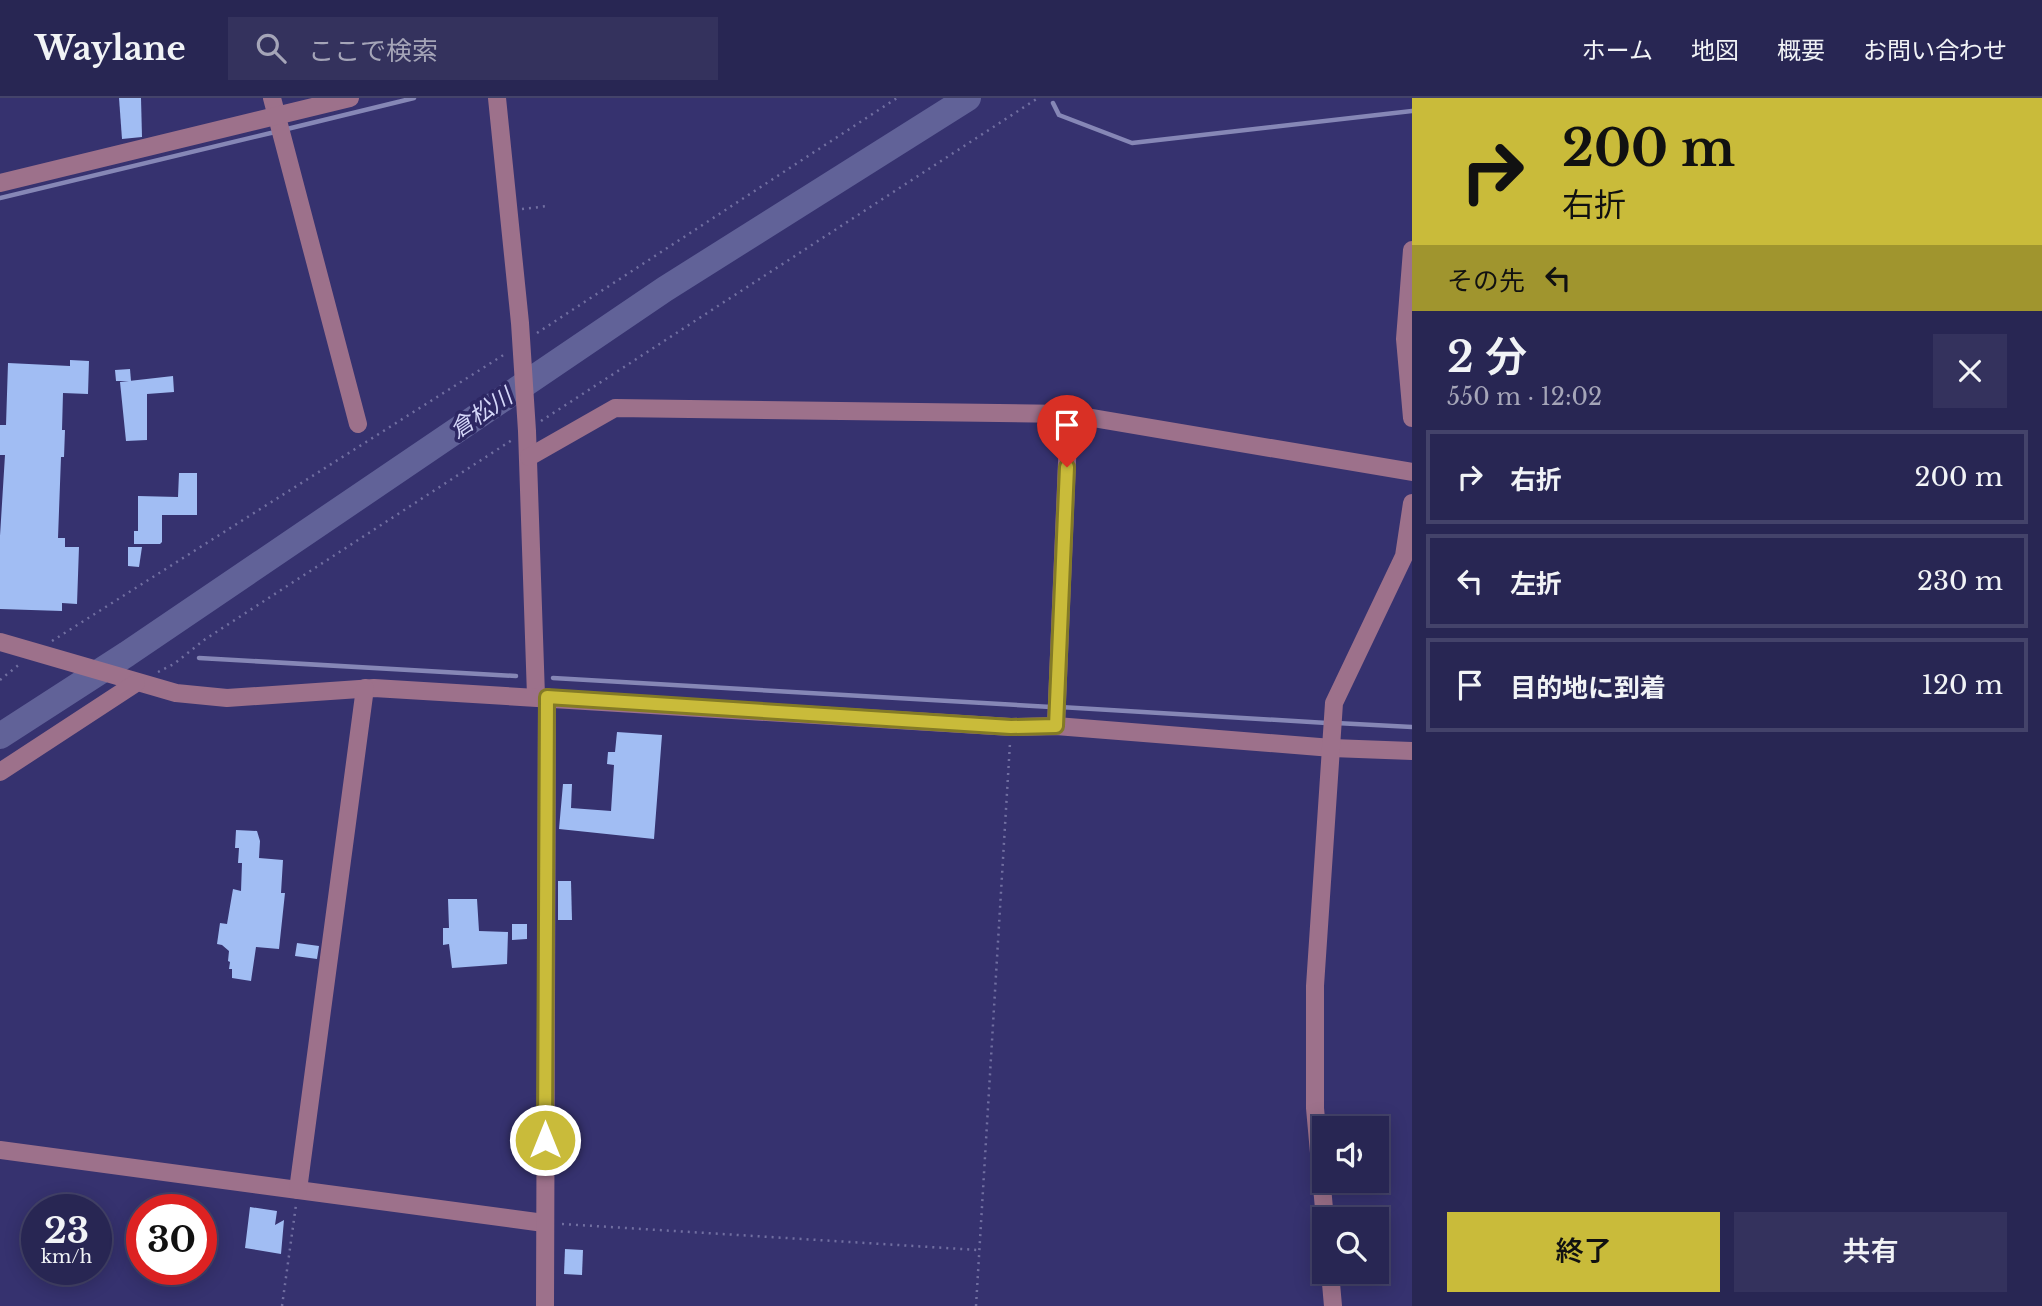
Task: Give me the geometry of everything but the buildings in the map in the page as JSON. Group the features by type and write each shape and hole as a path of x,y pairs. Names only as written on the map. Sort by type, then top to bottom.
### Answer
{"street":[{"path":"272,98 358,424"},
{"path":"0,183 350,98"},
{"path":"497,98 520,323 541,697 545,1306"},
{"path":"1412,250 1405,339 1412,418"},
{"path":"529,457 615,408 1069,414 1412,472"},
{"path":"1056,722 1069,414"},
{"path":"1324,1207 1315,1108 1315,986 1334,703 1404,556 1412,503"},
{"path":"0,642 176,693 227,698 365,688 1011,727 1056,722 1332,740 1412,751"},
{"path":"0,772 136,682"},
{"path":"298,1190 365,688"},
{"path":"0,1150 544,1223"},
{"path":"1331,1284 1333,1306"}],"path":[{"path":"0,680 33,652 521,343 897,98"},
{"path":"136,682 173,664 204,640 1038,98"},
{"path":"528,208 548,206"},
{"path":"976,1306 1011,727"},
{"path":"282,1306 298,1190"},
{"path":"544,1223 979,1250"}],"waterway":[{"path":"283,130 414,98"},
{"name":"倉松川","path":"0,736 127,654 665,289 968,98"},
{"path":"1053,103 1059,115 1132,143 1412,111"},
{"path":"0,198 275,132"},
{"path":"199,658 516,676"},
{"path":"553,678 1051,707"},
{"path":"1060,707 1327,723"},
{"path":"1336,723 1412,727"}],"route":[{"path":"545,1140 547,697 1011,727 1056,726 1067,467"}]}
